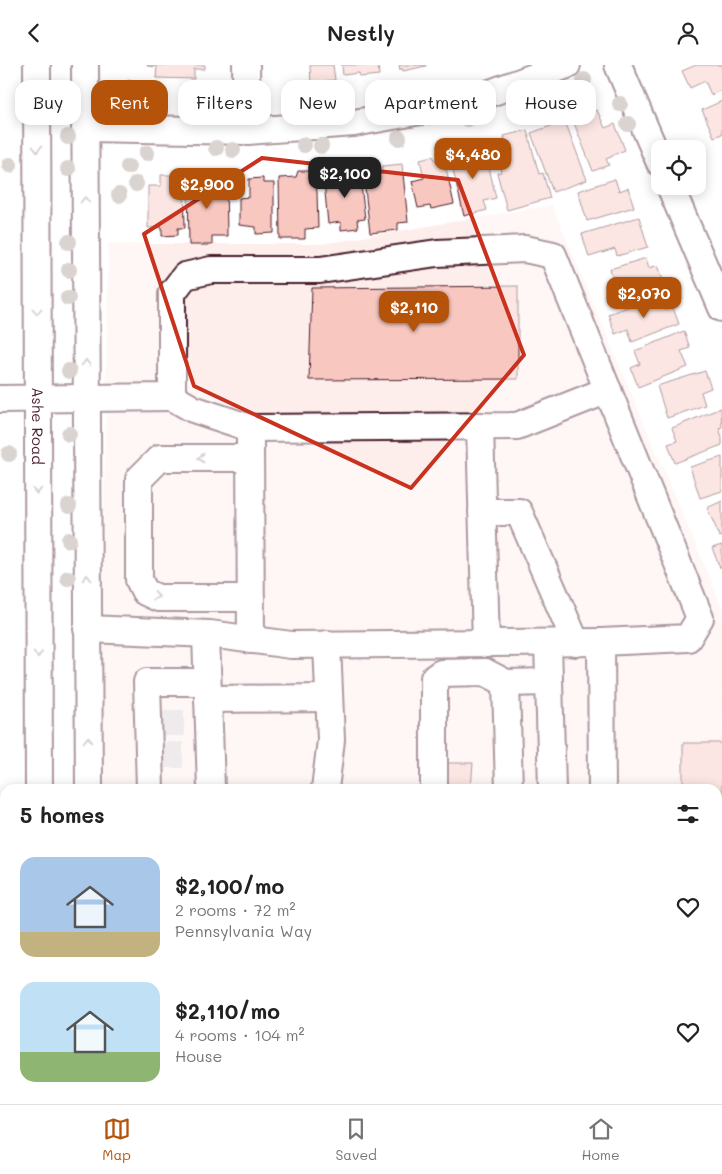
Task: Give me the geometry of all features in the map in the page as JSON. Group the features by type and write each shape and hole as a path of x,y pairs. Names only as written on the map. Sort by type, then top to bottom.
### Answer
{"street":[{"name":"Ashe Road","path":"36,65 39,784"},
{"path":"85,65 89,784"},
{"path":"246,65 247,131"},
{"path":"85,127 247,131 354,123 460,105 567,65"},
{"path":"618,65 651,142"},
{"path":"674,195 722,308"},
{"path":"88,629 206,634 290,645 576,643 688,638 700,618 553,255 525,249 437,253 320,270 211,270 185,277 172,293 172,397"},
{"path":"0,399 172,397 193,409 250,428 518,426 608,391"},
{"path":"480,426 486,644"},
{"path":"250,428 251,639"},
{"path":"250,458 160,458 139,479 139,580 145,592 158,598 251,598"},
{"path":"482,512 519,512 576,643"},
{"path":"206,634 201,754 210,784"},
{"path":"601,642 602,784"},
{"path":"548,643 552,784"},
{"path":"326,784 331,740 327,644"},
{"path":"434,784 434,678 441,673 486,672 506,683 549,682"},
{"path":"150,784 153,723 147,682 204,707 330,698"},
{"path":"506,683 509,784"}],"highlighted area":[{"path":"262,158 458,180 524,355 411,488 194,386 144,234"}],"shaded area":[{"path":"552,205 722,607 722,784 100,784 108,244 322,244"}],"building":[{"path":"147,65 205,65 205,69 194,69 194,79 156,78 157,67"},
{"path":"310,65 333,65 335,80 311,80"},
{"path":"342,65 378,65 379,75 360,77 359,73 343,75"},
{"path":"399,65 426,66 403,71 402,68 400,70"},
{"path":"696,65 722,65 722,90 711,95 705,81 690,88 682,71"},
{"path":"722,101 722,134 714,137 702,110"},
{"path":"596,110 605,128 615,124 625,150 606,159 609,165 593,171 575,125 596,125"},
{"path":"554,125 566,125 587,180 553,192 531,133"},
{"path":"527,130 539,174 543,173 550,198 507,210 497,173 501,172 495,151 507,148 504,136"},
{"path":"484,145 496,198 484,201 487,210 464,216 450,157 466,153 475,149 475,147"},
{"path":"433,156 436,161 444,159 454,204 431,209 430,206 418,208 412,181 424,178 420,159"},
{"path":"402,164 408,222 398,223 398,230 370,233 363,171 382,169 382,166"},
{"path":"359,168 365,219 357,220 358,228 341,230 341,222 328,224 324,182 336,181 335,171"},
{"path":"298,171 315,171 318,228 305,229 305,239 280,239 279,178 296,177"},
{"path":"161,175 184,175 185,228 178,228 178,235 162,236 162,227 148,228 148,186 161,186"},
{"path":"207,177 226,177 227,236 212,236 212,245 189,245 188,181 207,181"},
{"path":"263,178 263,183 274,183 274,233 256,234 256,227 239,225 239,198 249,197 249,179"},
{"path":"615,179 619,191 628,188 634,207 587,221 578,191"},
{"path":"639,217 648,247 617,256 615,249 589,257 582,234"},
{"path":"646,258 649,268 658,265 665,286 619,300 610,269"},
{"path":"518,286 518,379 309,380 312,288"},
{"path":"660,295 665,310 673,308 679,324 632,342 628,329 615,334 608,314"},
{"path":"684,331 690,348 681,351 688,367 638,387 631,368 640,364 635,351"},
{"path":"705,371 711,388 701,392 705,405 667,418 657,386"},
{"path":"721,408 722,427 719,428 722,445 675,463 668,444 677,441 672,428"},
{"path":"722,457 722,491 700,498 690,467"},
{"path":"722,501 722,536 720,537 707,508"},
{"path":"722,545 722,567 720,568 712,548"},
{"path":"683,743 722,743 722,784 683,784"},
{"path":"440,763 473,763 471,784 440,784"}],"tunnel":[{"path":"158,723 191,723"},
{"path":"157,755 192,755"}]}
